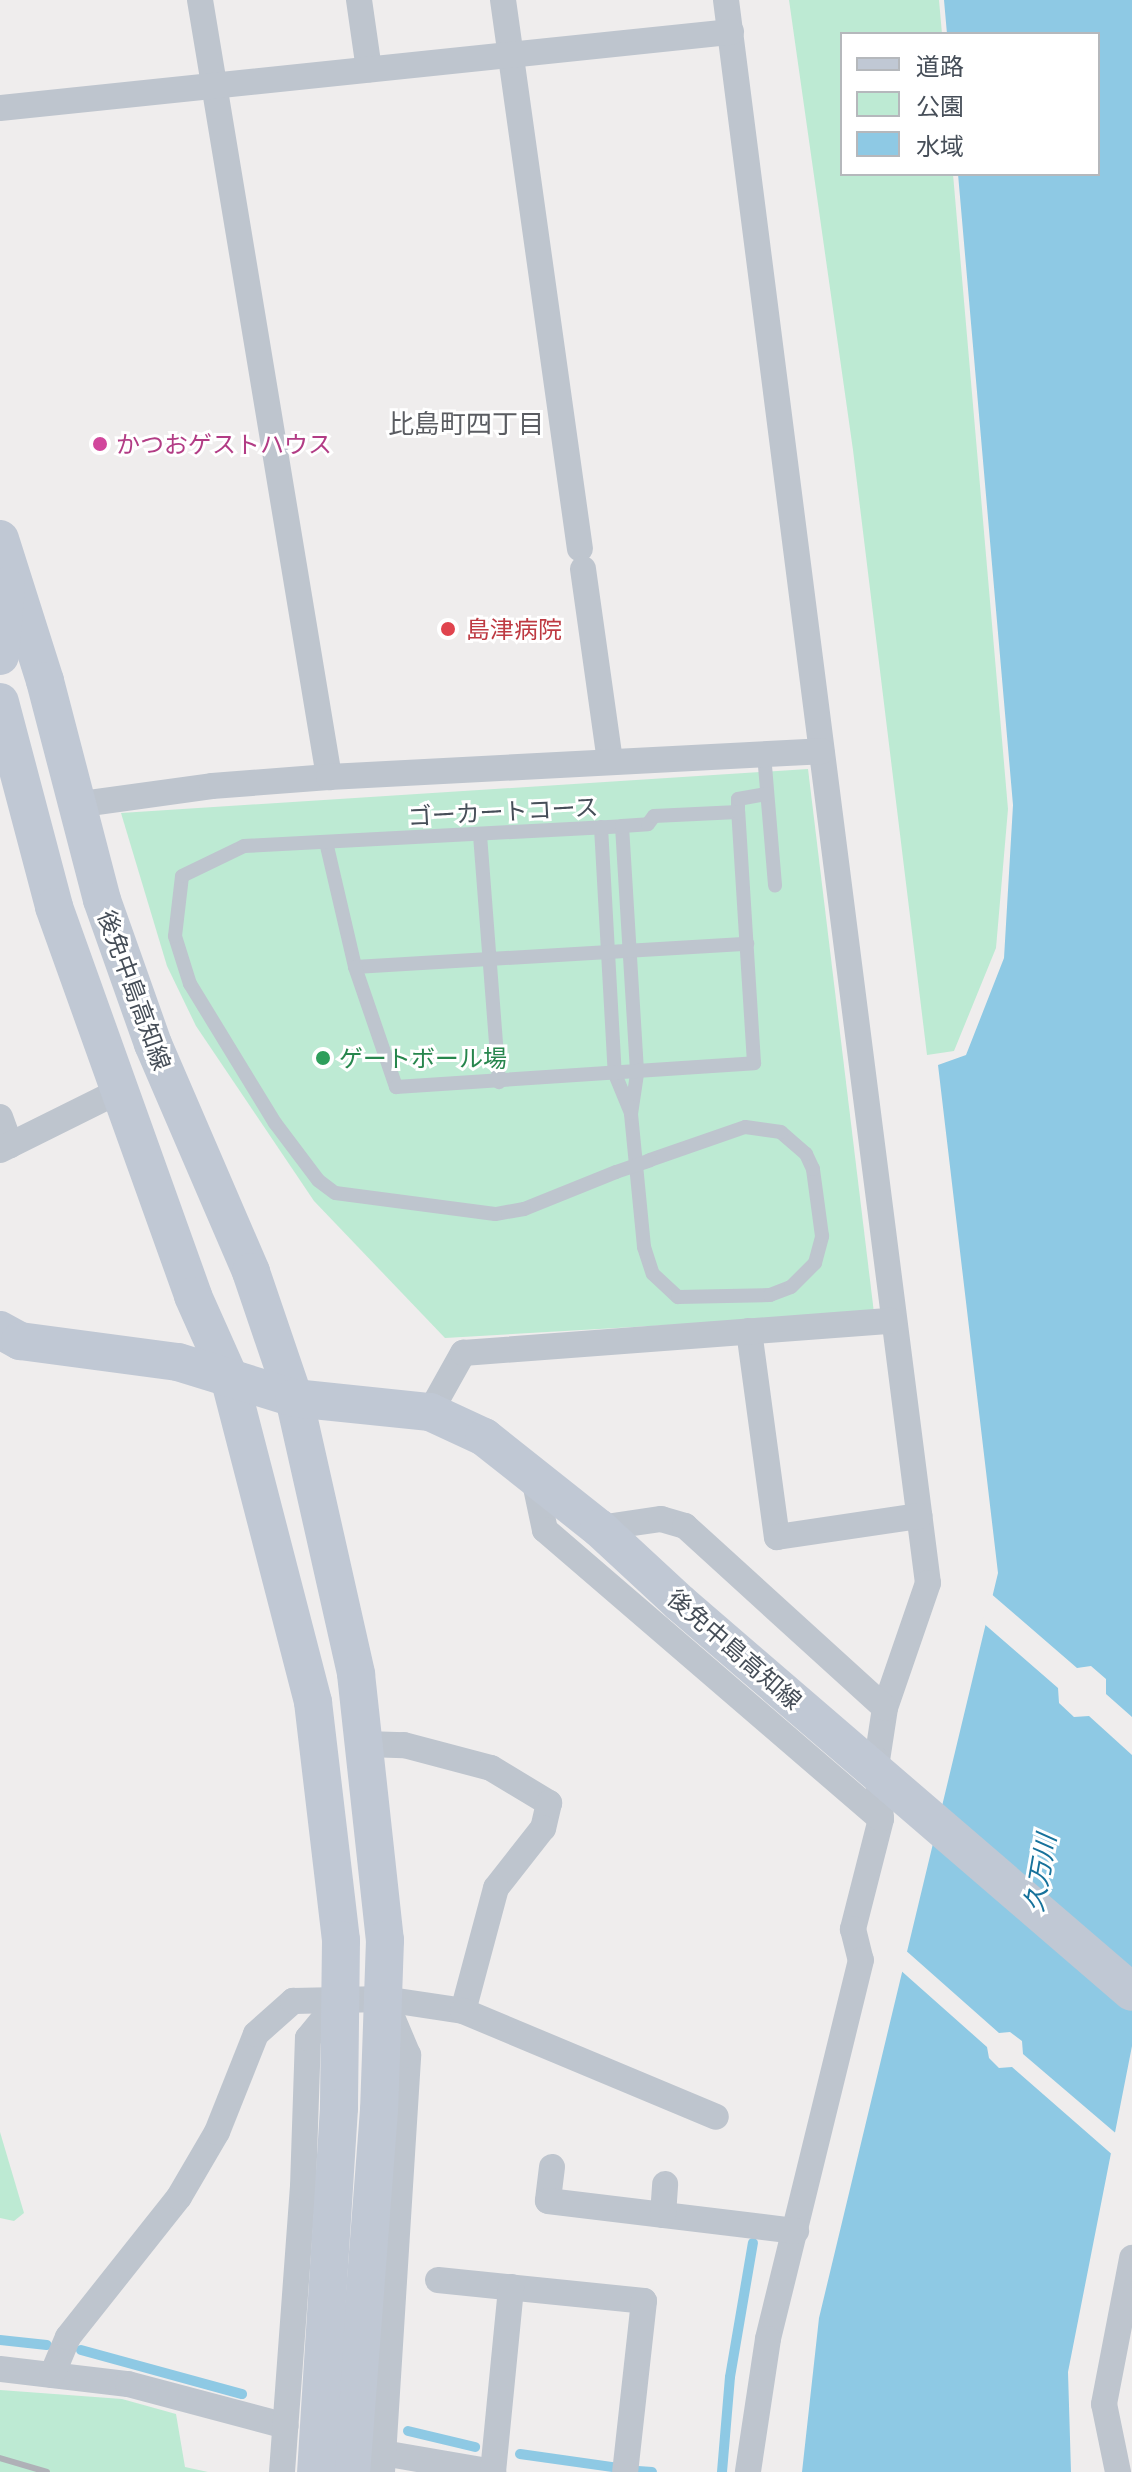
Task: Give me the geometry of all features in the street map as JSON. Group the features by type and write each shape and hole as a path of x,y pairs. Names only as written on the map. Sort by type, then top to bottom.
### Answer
{"main road":[{"name":"後免中島高知線","path":"0,656 2,561"},
{"name":"後免中島高知線","path":"2,561 45,681 75,805 153,1044 251,1272 294,1398"},
{"name":"後免中島高知線","path":"0,702 54,907 193,1296 229,1377"},
{"name":"後免中島高知線","path":"0,1330 20,1341 178,1362 294,1398 430,1412 484,1437 599,1528 680,1603 1132,1992"},
{"path":"229,1377 313,1702 338,1912 341,1998 316,2472"},
{"path":"294,1398 330,1544 366,1744 385,1940 372,2466"}],"street":[{"path":"200,0 329,777"},
{"path":"359,0 369,69"},
{"path":"503,0 610,762"},
{"path":"726,0 891,1321 928,1583 885,1708 877,1760 881,1819 853,1929 861,1960 768,2339 748,2472"},
{"path":"0,108 214,83 731,32"},
{"path":"75,805 212,786 329,777 821,751"},
{"path":"0,1117 5,1148 119,1091"},
{"path":"430,1412 463,1353 891,1321"},
{"path":"749,1331 777,1537 919,1516"},
{"path":"534,1478 545,1530 881,1819"},
{"path":"599,1528 661,1519 685,1526 885,1708"},
{"path":"366,1744 404,1745 491,1768 549,1803 543,1828 496,1888 463,2011"},
{"path":"282,2472 308,2038 341,1998"},
{"path":"52,2375 68,2337 179,2197 217,2132 256,2034 293,2001 384,1999 463,2011 716,2117"},
{"path":"552,2167 548,2201 796,2231"},
{"path":"663,2215 665,2184"},
{"path":"1118,2472 1104,2404 1132,2258"},
{"path":"438,2280 644,2301 625,2472"},
{"path":"372,2466 493,2472 511,2287"},
{"path":"0,2369 128,2384 286,2426"}],"lane":[{"path":"764,754 775,886"},
{"path":"326,842 355,967 396,1087 637,1074 754,1063 738,799 767,794"},
{"path":"622,826 648,824 654,816 738,812"},
{"name":"ゴーカートコース","path":"601,827 244,846 207,860 182,876 175,901 175,936 190,984 275,1123 318,1180 335,1193 495,1214 524,1209 616,1172 650,1160 745,1127 781,1132 806,1154 813,1169 822,1236 815,1263 791,1287 770,1295 696,1298 664,1288 644,1247 631,1114 637,1074 622,826 601,827"},
{"path":"601,827 615,1074 631,1114"},
{"path":"480,835 499,1082"},
{"path":"355,967 747,944"}],"green space":[{"path":"789,0 939,0 942,32 840,32 840,176 953,176 1008,809 996,948 954,1051 927,1055 853,450"},
{"path":"808,769 874,1313 445,1338 314,1201 196,1026 167,966 121,813"},
{"path":"0,2132 24,2213 14,2221 0,2218"},
{"path":"0,2390 122,2399 176,2414 185,2467 208,2472 0,2472"}],"water":[{"name":"久万川","path":"944,0 1132,0 1132,2046 1068,2372 1071,2472 802,2472 819,2318 998,1573 938,1065 966,1055 1004,958 1013,805 958,176 1100,176 1100,32 947,32"}],"pier":[{"path":"989,1592 1077,1668 1091,1666 1106,1679 1106,1694 1132,1717 1132,1755 1089,1716 1074,1717 1059,1703 1058,1688 982,1622"},
{"path":"903,1948 999,2033 1010,2032 1022,2041 1023,2054 1119,2136 1115,2157 1012,2067 999,2068 989,2058 987,2047 898,1968"}],"waterway":[{"path":"722,2472 730,2377 753,2243"},
{"path":"0,2340 47,2345"},
{"path":"81,2350 242,2394"},
{"path":"408,2431 475,2447"},
{"path":"520,2454 613,2467"},
{"path":"638,2471 652,2472"}],"railway":[{"path":"0,2458 47,2472"}],"place":[{"name":"かつおゲストハウス","path":"100,444"},
{"name":"島津病院","path":"448,629"},
{"name":"ゲートボール場","path":"323,1058"}],"district":[{"name":"比島町四丁目","path":"466,424"}]}
